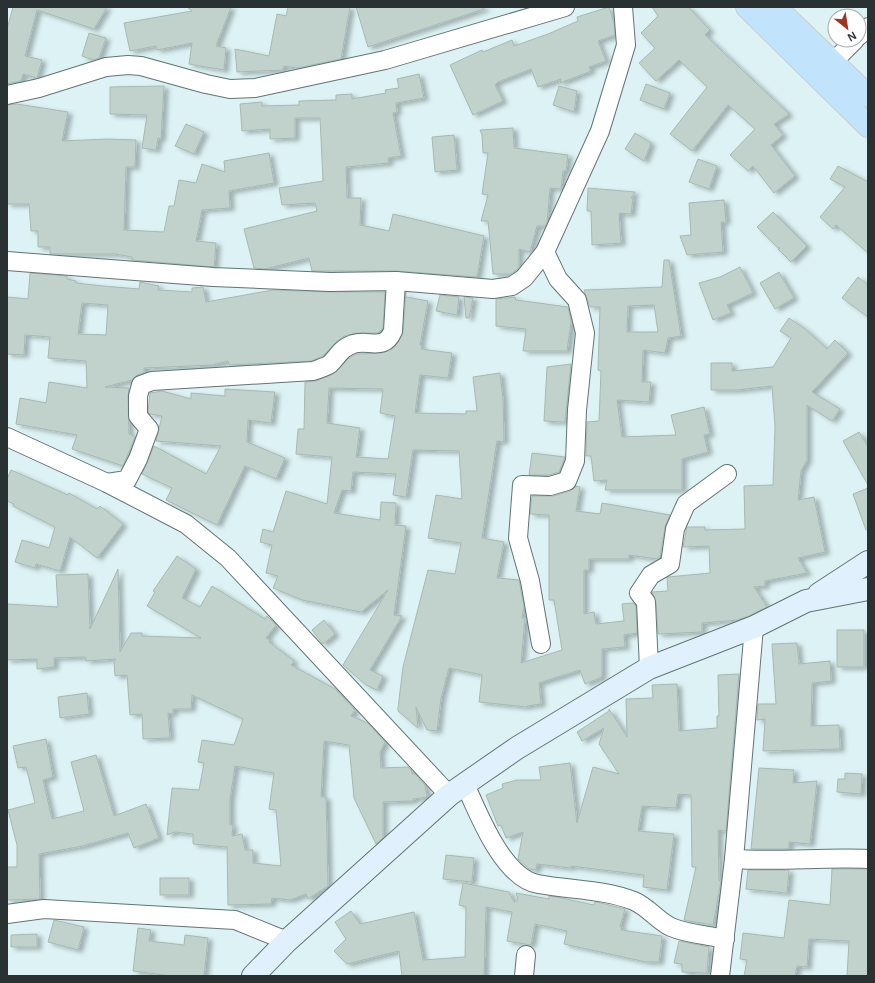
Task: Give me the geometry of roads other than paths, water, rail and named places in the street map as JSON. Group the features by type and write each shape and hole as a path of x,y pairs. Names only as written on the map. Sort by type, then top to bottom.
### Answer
{"main road":[{"path":"747,7 868,126"},
{"path":"775,7 868,96"},
{"path":"252,976 287,941 457,790 517,748 649,668 754,627 806,601 868,562"},
{"path":"806,601 868,589"}],"street":[{"path":"7,95 39,88 106,67 128,65 141,66 230,89 255,88 385,60 565,7"},
{"path":"7,261 213,277 330,282 396,281 493,289 512,286 524,278 545,252 600,131 626,45 622,7"},
{"path":"833,62 847,48"},
{"path":"541,644 530,581 518,538 522,485 550,486 567,481 575,461 577,410 585,333 576,300 558,279 545,252"},
{"path":"107,483 127,480 138,459 148,429 138,416 138,396 141,385 152,381 313,371 329,365 342,349 351,345 358,342 380,343 390,338 393,331 396,281"},
{"path":"7,439 107,483 186,524 228,558 457,790 494,845 525,879 536,884 592,891 634,901 651,911 670,926 725,939"},
{"path":"649,668 646,602 639,593 651,575 670,564 675,529 686,504 727,474"},
{"path":"720,976 734,859 754,627"},
{"path":"734,859 766,861 842,858 868,859"},
{"path":"7,914 44,909 235,920 287,941"},
{"path":"524,976 526,955"}]}
